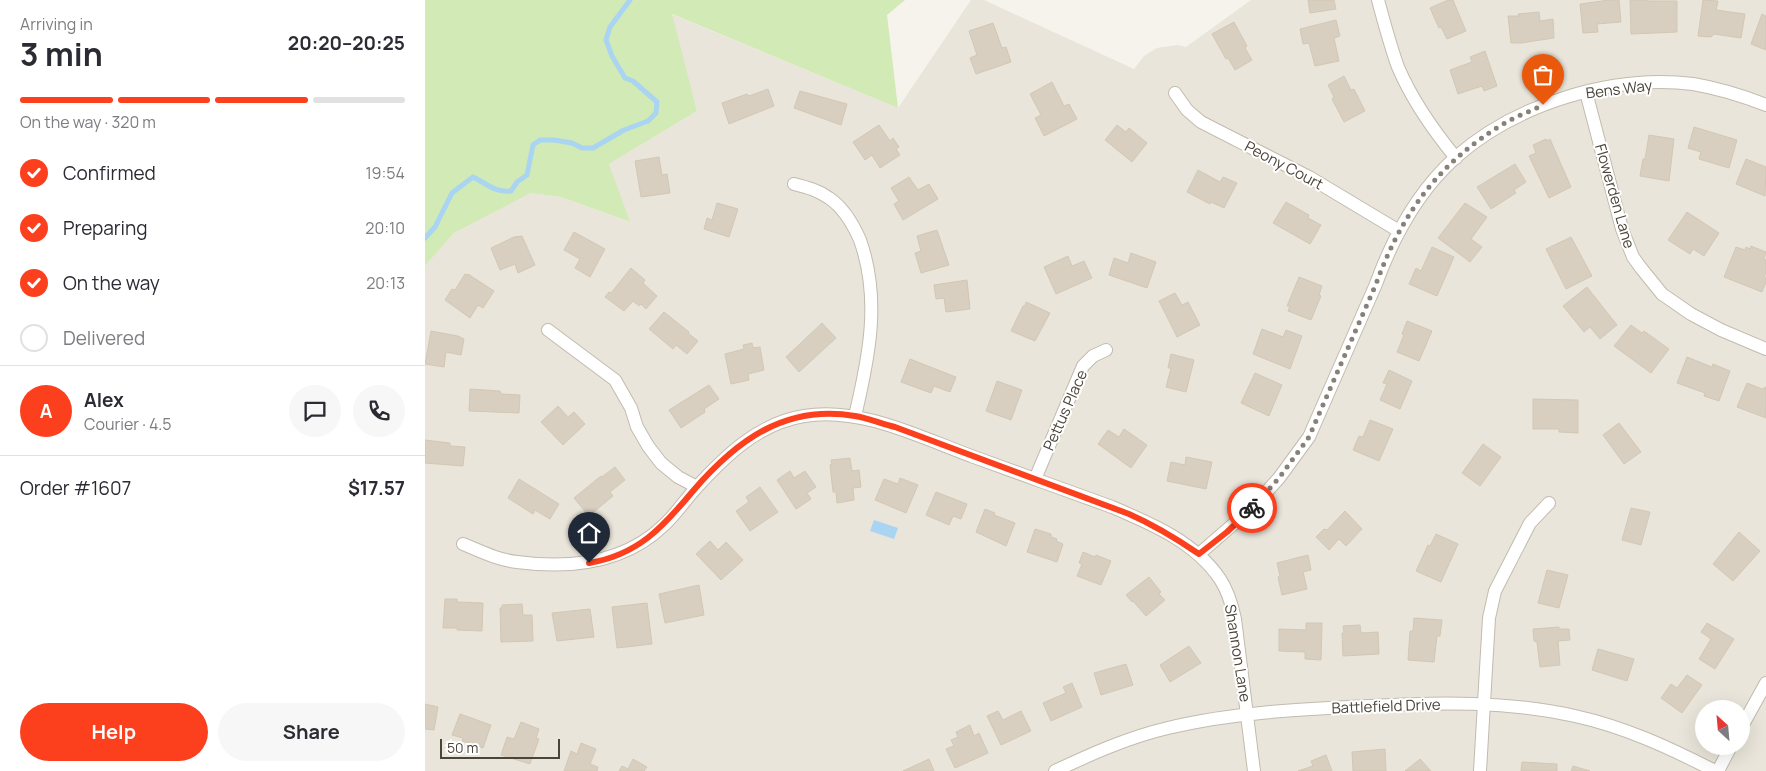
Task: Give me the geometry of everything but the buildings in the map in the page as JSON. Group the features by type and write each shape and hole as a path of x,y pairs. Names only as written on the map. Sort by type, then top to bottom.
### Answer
{"street":[{"path":"1378,0 1399,68 1412,95 1435,132 1456,158"},
{"name":"Bens Way","path":"1199,554 1227,532 1251,509 1279,478 1309,437 1399,230 1417,201 1456,158 1478,140 1507,122 1543,105 1586,92 1621,85 1680,83 1708,87 1766,105"},
{"name":"Flowerden Lane","path":"1586,92 1622,229 1633,257 1662,294 1691,314 1721,330 1766,349"},
{"name":"Peony Court","path":"1175,93 1187,110 1201,122 1309,177 1399,230"},
{"path":"794,184 818,191 830,198 843,210 856,231 865,254 871,284 871,333 865,373 855,416"},
{"path":"548,330 615,380 631,408 637,427 647,446 667,467 697,487"},
{"name":"Pettus Place","path":"1035,479 1083,366 1093,356 1106,350"},
{"name":"Shannon Lane","path":"463,544 489,555 516,562 577,565 601,561 623,553 643,542 665,525 697,487 740,444 779,423 804,416 831,414 855,416 895,427 1112,507 1145,521 1199,554 1221,580 1230,598 1235,619 1254,771"},
{"path":"1480,771 1489,618 1495,591 1530,523 1549,503"},
{"path":"1750,712 1766,683"},
{"name":"Battlefield Drive","path":"1055,771 1100,751 1161,730 1248,715 1301,709 1426,703 1484,705 1573,715 1636,734 1717,771"},
{"path":"1717,771 1726,755"}],"shaded area":[{"path":"971,0 984,0 1134,69 1144,56 1157,48 1177,45 1186,47 1251,0 1766,0 1766,771 425,771 425,266 454,233 531,193 561,197 629,222 609,164 697,111 671,14 898,108"}],"green space":[{"path":"425,0 905,0 887,15 898,108 672,14 697,111 609,164 630,222 561,197 531,193 454,233 425,266"}],"water":[{"path":"874,520 898,528 894,539 870,531"}],"waterway":[{"path":"425,238 435,227 452,193 473,177 501,191 511,191 517,182 527,175 533,145 540,140 554,140 572,143 582,148 593,148 624,130 648,121 656,113 657,102 633,81 625,78 612,56 606,40 610,27 630,0"}],"way so far":[{"path":"1252,508 1279,478 1309,437 1376,284 1385,259 1399,230 1417,201 1456,158 1478,140 1507,122 1543,105"}],"route":[{"path":"589,563 623,553 643,542 665,525 697,487 740,444 779,423 804,416 831,414 855,416 895,427 1129,514 1177,539 1199,554 1227,532 1252,508"}]}
